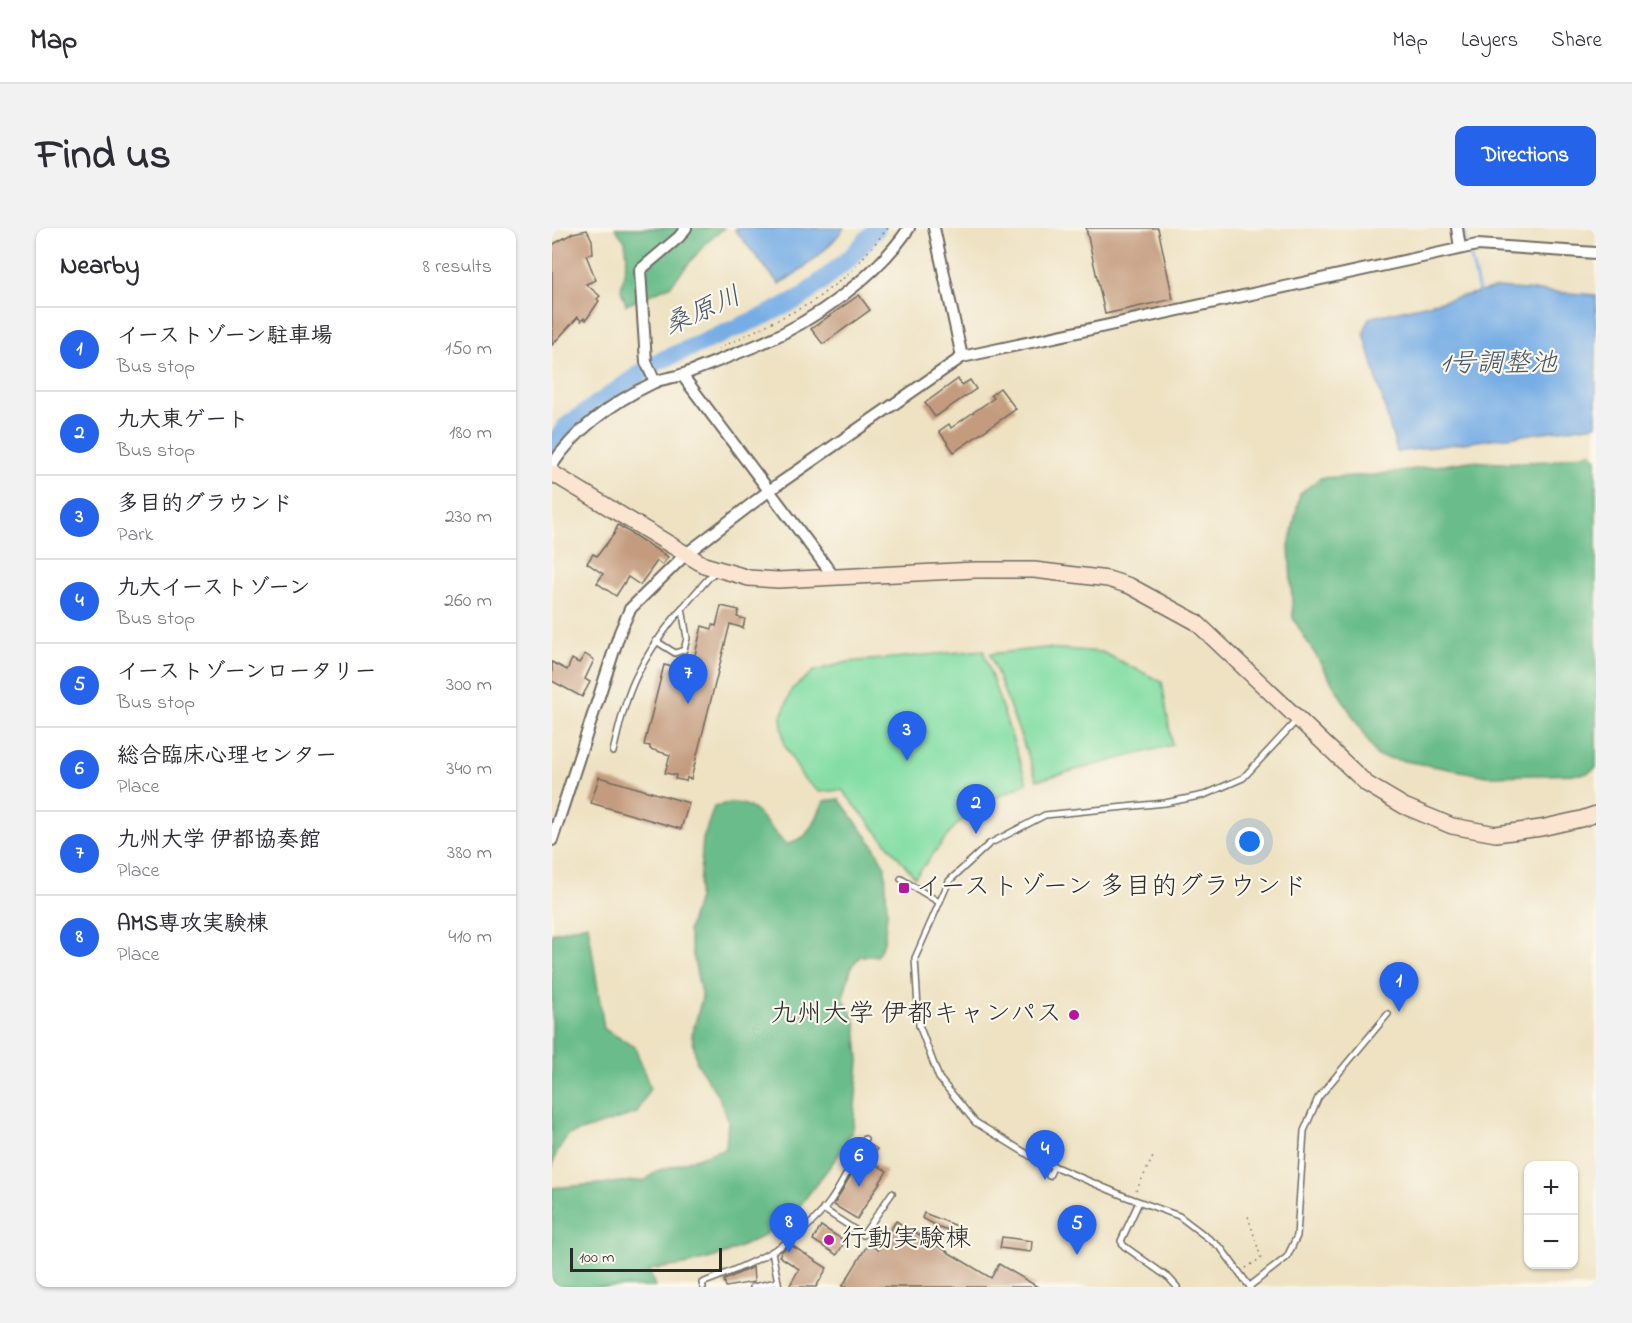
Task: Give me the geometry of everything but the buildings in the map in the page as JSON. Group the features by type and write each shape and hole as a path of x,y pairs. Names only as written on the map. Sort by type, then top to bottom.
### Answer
{"street":[{"path":"655,382 646,362 640,270 679,237 686,228"},
{"path":"552,465 566,444 595,418 655,382 682,375 762,343 801,325 826,309 892,250 909,228"},
{"path":"934,228 962,357"},
{"path":"1457,228 1461,248"},
{"path":"552,840 625,617 630,609 686,554 770,490 962,357 1477,245 1596,254"},
{"path":"682,375 834,577"},
{"path":"552,473 704,565 749,578 778,580 975,570 1034,570 1108,579 1130,586 1197,622 1367,784 1404,806 1452,825 1497,834 1541,828 1596,814"}],"lane":[{"path":"613,752 636,678 656,641 717,569"},
{"path":"656,641 675,653 684,650 687,638 682,608"},
{"path":"1298,719 1243,778 1204,795 1165,803 1045,814 989,844 949,881 915,958 919,1026 939,1078 975,1122 1032,1157 1139,1202 1179,1216 1221,1248 1250,1287 1287,1257 1297,1236 1304,1131 1318,1098 1388,1014"},
{"path":"901,879 939,902"},
{"path":"703,1287 702,1283 772,1252 807,1226 828,1204 865,1139"},
{"path":"1049,1176 1054,1166"},
{"path":"823,1209 863,1235 892,1193"},
{"path":"1139,1202 1121,1240 1124,1246 1169,1278 1177,1287"},
{"path":"753,1287 778,1285 772,1252"}],"path":[{"path":"711,353 811,303 850,273 888,228"},
{"path":"1132,1199 1153,1157"},
{"path":"1240,1273 1261,1258 1248,1216"}],"green space":[{"path":"615,228 724,228 705,244 670,286 626,305 621,290 627,256 625,241"},
{"path":"1591,452 1596,458 1596,768 1585,774 1488,776 1377,756 1293,618 1289,546 1300,494 1320,478 1375,475 1470,461 1500,463 1551,461"},
{"path":"1045,648 1102,652 1162,682 1172,745 1037,780 990,654"},
{"path":"983,650 1027,783 987,802 956,825 915,877 842,790 819,792 803,778 784,744 781,717 792,689 814,671 848,662"},
{"path":"839,799 873,845 885,867 887,913 884,942 877,956 861,956 852,965 843,997 856,1023 859,1061 853,1129 840,1153 795,1212 761,1237 725,1254 690,1264 649,1270 655,1287 552,1287 552,1188 646,1180 656,1171 726,1148 728,1120 719,1097 697,1063 692,1035 702,998 688,931 698,898 703,839 714,807 728,803 748,806 787,845 805,836 824,801"},
{"path":"588,924 604,1029 635,1047 650,1088 637,1113 568,1135 556,1154 552,1168 552,933"}],"water":[{"path":"736,228 844,228 814,259 779,284 735,230"},
{"name":"1号調整池","path":"1497,288 1596,295 1596,425 1397,452 1364,333 1369,318"}],"waterway":[{"name":"桑原川","path":"552,447 566,426 655,363 802,297 850,258 877,228"},
{"path":"1463,228 1467,243"},
{"path":"1469,250 1480,296"}],"place":[{"name":"九州大学 伊都協奏館","path":"688,704"},
{"name":"多目的グラウンド","path":"907,761"},
{"name":"九大東ゲート","path":"976,834"},
{"name":"イーストゾーン 多目的グラウンド","path":"904,888"},
{"name":"イーストゾーン駐車場","path":"1399,1012"},
{"name":"九州大学 伊都キャンパス","path":"1074,1015"},
{"name":"九大イーストゾーン","path":"1045,1180"},
{"name":"総合臨床心理センター","path":"859,1187"},
{"name":"行動実験棟","path":"829,1240"},
{"name":"AMS専攻実験棟","path":"789,1253"},
{"name":"イーストゾーンロータリー","path":"1077,1255"}]}
